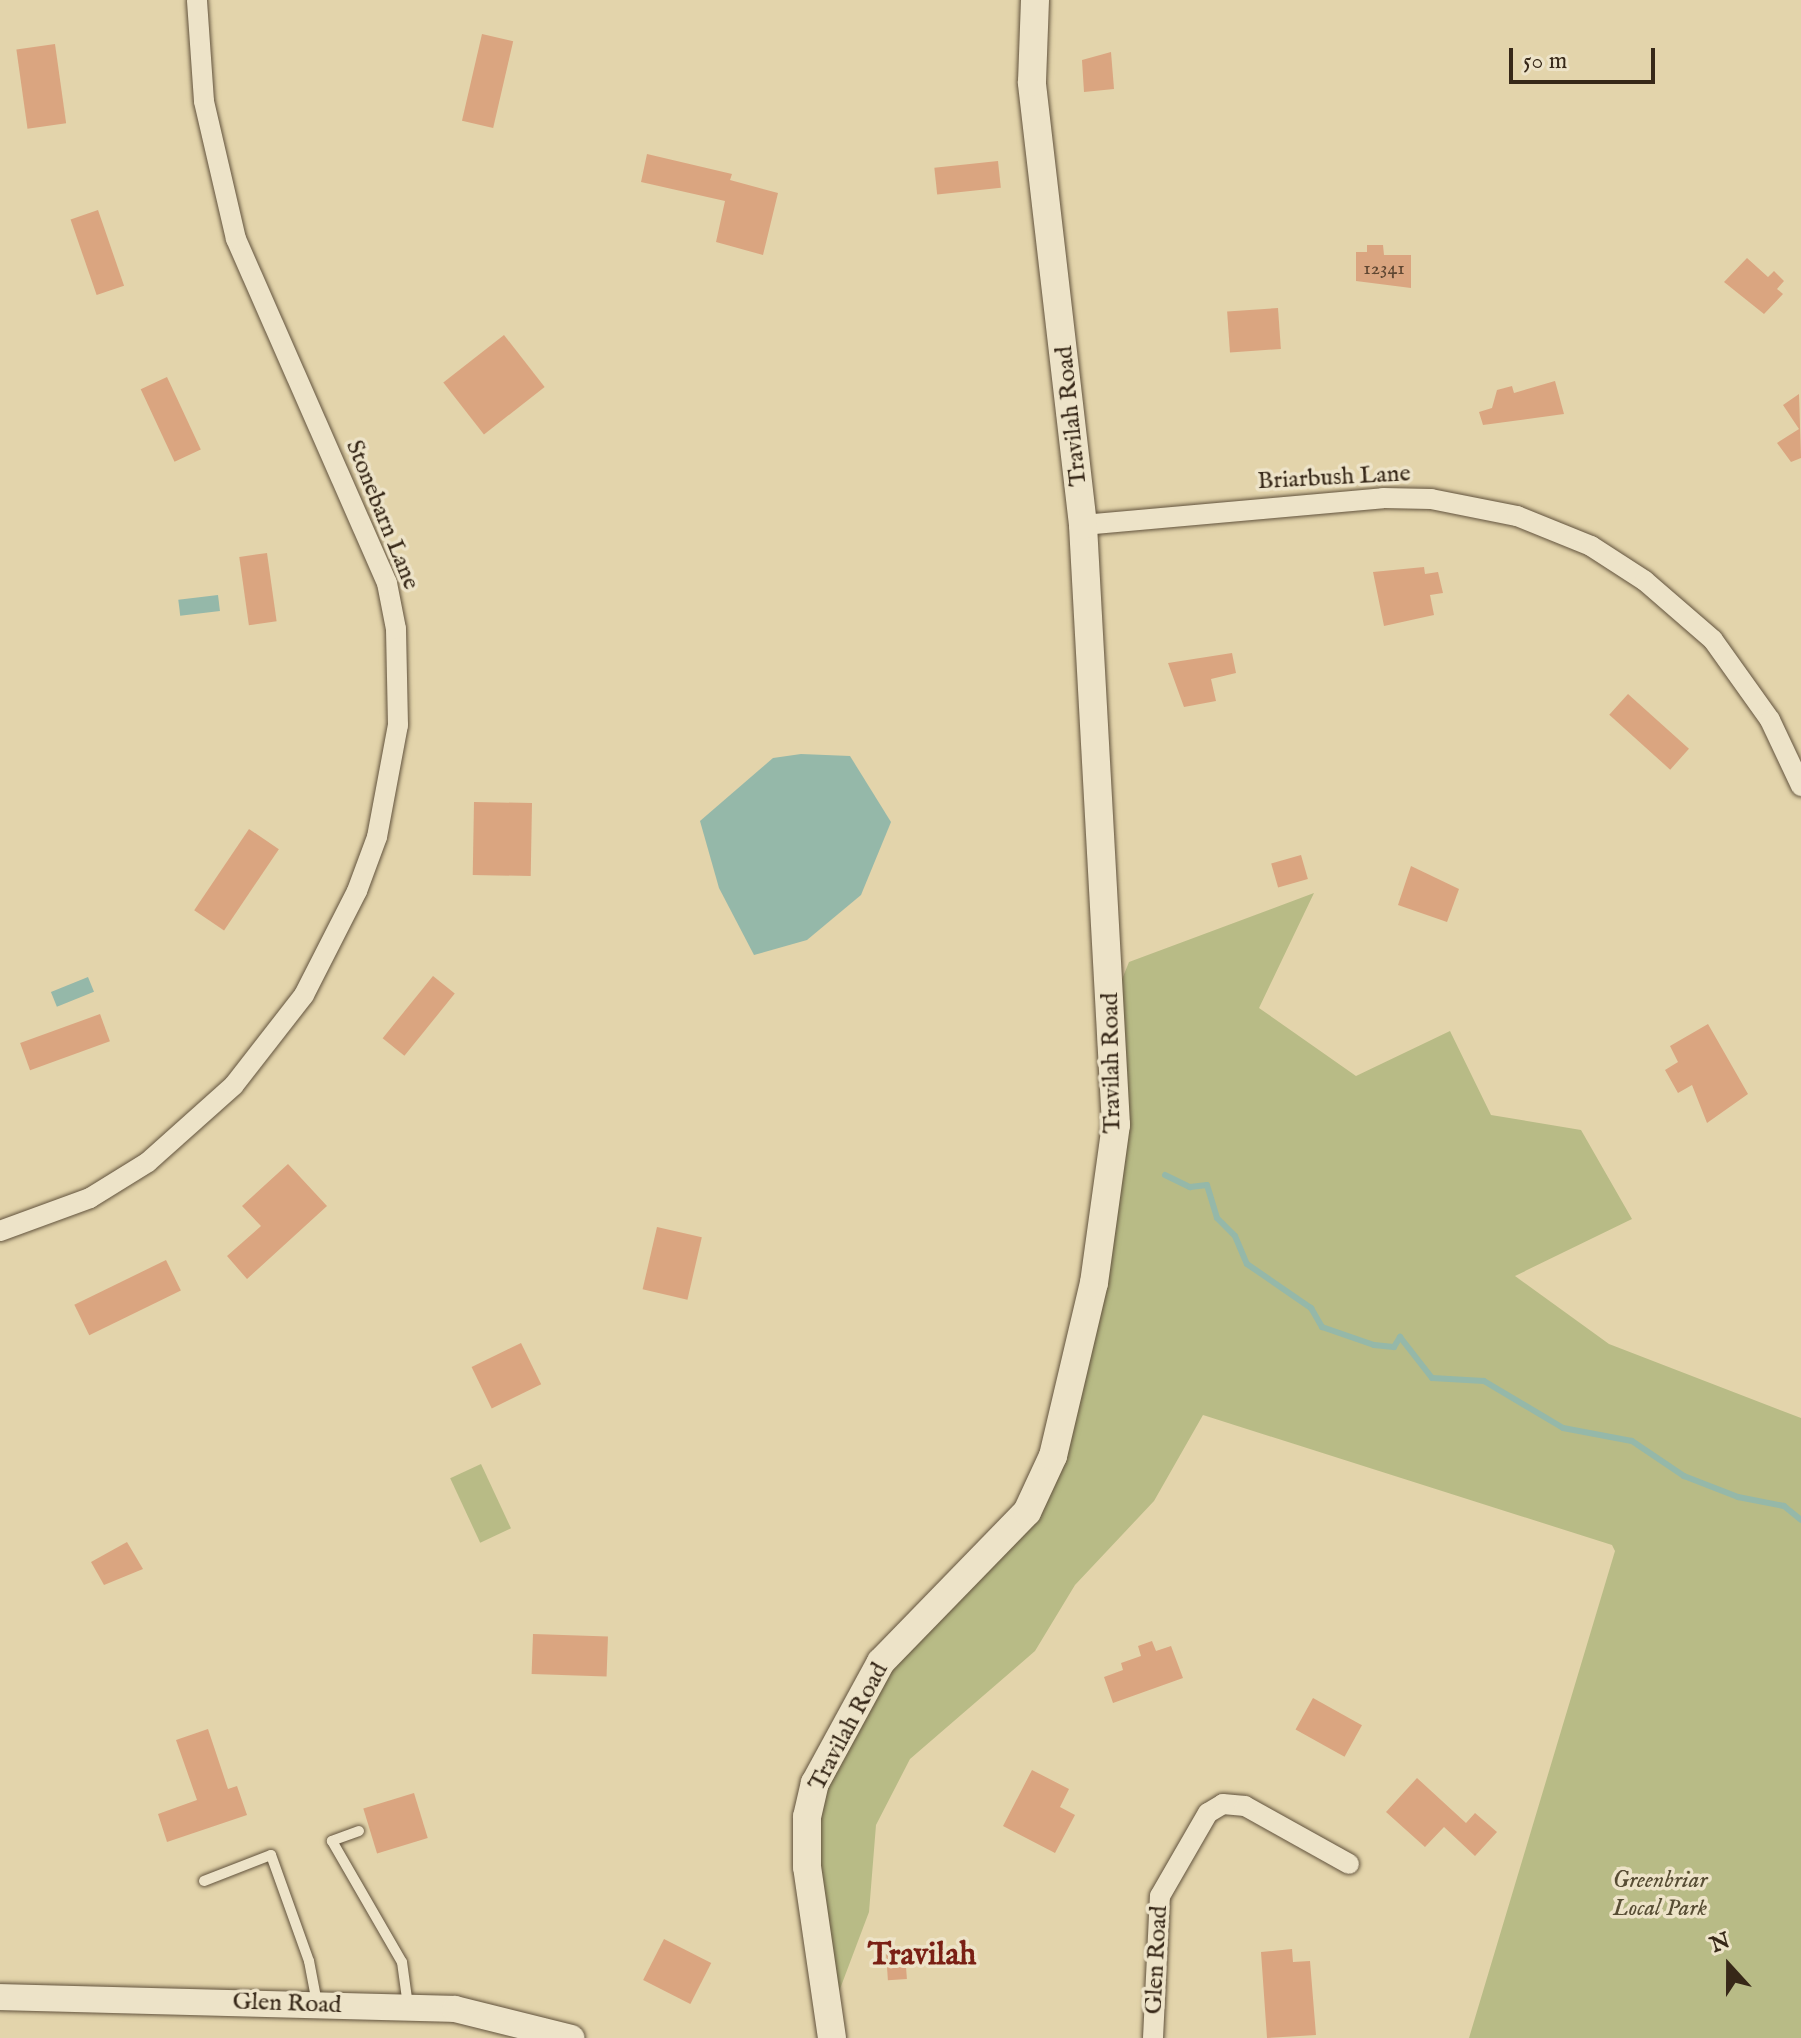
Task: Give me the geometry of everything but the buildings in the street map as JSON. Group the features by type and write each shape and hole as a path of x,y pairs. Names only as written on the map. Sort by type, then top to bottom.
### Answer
{"main road":[{"name":"Travilah Road","path":"832,2038 807,1867 815,1783 881,1662 1027,1512 1053,1456 1094,1283 1116,1125 1116,1068 1083,525 1032,82 1035,0"}],"street":[{"name":"Stonebarn Lane","path":"0,1231 90,1198 148,1162 234,1085 304,995 357,891 377,837 398,725 396,629 387,583 236,239 204,101 197,0"},
{"name":"Briarbush Lane","path":"1083,525 1383,498 1431,499 1517,516 1591,546 1645,581 1713,640 1770,720 1801,786"},
{"name":"Glen Road","path":"1153,2038 1160,1896 1208,1813 1223,1804 1245,1806 1349,1864"},
{"name":"Glen Road","path":"0,1997 455,2009 571,2038"}],"lane":[{"path":"359,1831 332,1841 402,1962 408,2008"},
{"path":"204,1881 271,1855 309,1961 318,2005"}],"green space":[{"name":"Greenbriar Local Park","path":"1314,893 1259,1008 1356,1076 1450,1031 1491,1115 1581,1130 1632,1219 1515,1276 1609,1344 1801,1418 1801,2038 1469,2038 1615,1551 1612,1545 1203,1415 1154,1501 1075,1585 1035,1651 910,1759 876,1825 869,1912 829,2018 807,1817 881,1662 1027,1512 1094,1283 1112,1004 1129,962"},
{"path":"481,1464 511,1528 480,1543 450,1478"}],"shaded area":[{"path":"218,595 220,611 180,616 178,600"},
{"path":"801,754 850,756 891,822 861,895 807,940 754,955 719,888 700,821 773,758"},
{"path":"88,977 94,992 57,1007 51,992"}],"waterway":[{"path":"1165,1175 1190,1187 1207,1185 1217,1218 1235,1236 1247,1264 1311,1308 1322,1327 1374,1345 1394,1347 1400,1337 1432,1378 1484,1381 1563,1428 1632,1441 1684,1476 1738,1497 1784,1506 1801,1520"}],"district":[{"name":"Travilah","path":"922,1956"}]}
